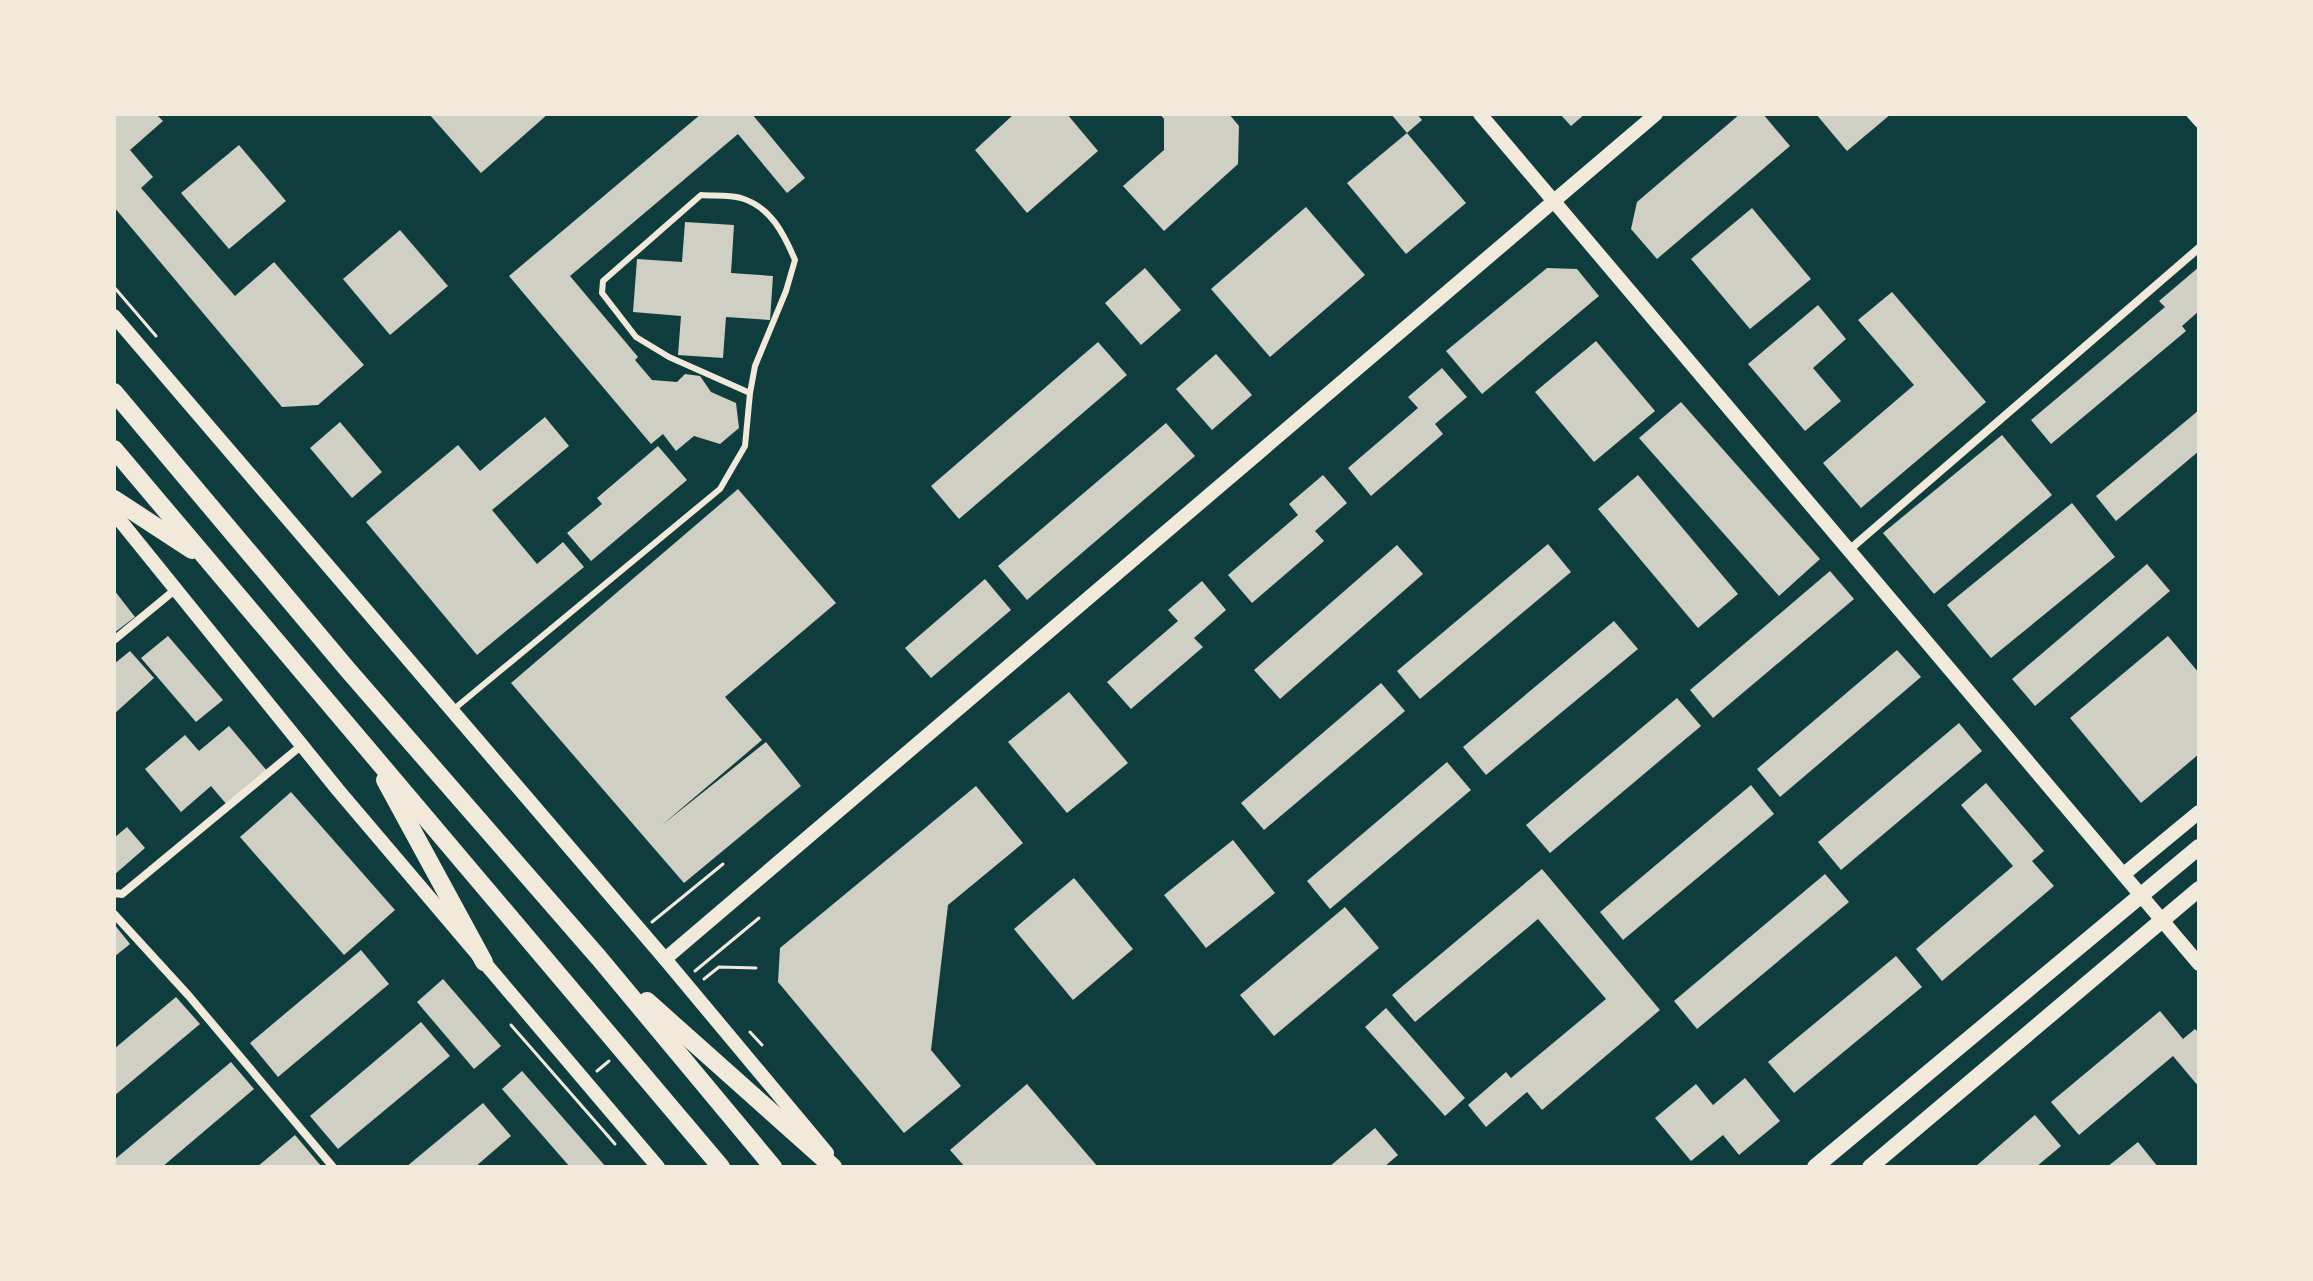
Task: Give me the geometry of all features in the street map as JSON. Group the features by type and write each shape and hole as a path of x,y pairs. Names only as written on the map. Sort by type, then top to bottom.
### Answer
{"highway":[{"path":"114,392 348,670 599,958 773,1167"},
{"path":"114,449 721,1167"},
{"path":"114,499 209,562"},
{"path":"366,746 484,962"},
{"path":"599,958 833,1167"}],"main road":[{"path":"1815,1167 2199,847"},
{"path":"1870,1167 2199,889"}],"street":[{"path":"1480,114 2199,964"},
{"path":"665,959 1656,114"},
{"path":"2190,114 2199,124"},
{"path":"1849,550 2199,248"},
{"path":"114,316 665,959 839,1167"},
{"path":"114,513 302,745 658,1167"},
{"path":"114,640 176,589"},
{"path":"114,893 122,894 302,745"},
{"path":"2124,874 2199,812"},
{"path":"114,914 189,996 333,1167"}],"lane":[{"path":"451,711 720,489 745,446 755,366 786,291 795,260 784,234 765,211 741,198 701,195 603,281 602,293 636,337 669,357 750,393"}],"path":[{"path":"114,287 155,336"},
{"path":"652,922 723,864"},
{"path":"695,971 759,918"},
{"path":"703,981 719,967 756,968"},
{"path":"742,1023 762,1045"},
{"path":"511,1025 616,1146"}],"building":[{"path":"114,114 156,114 163,121 130,150 153,177 141,188 235,296 274,262 364,365 318,405 282,407 114,207"},
{"path":"429,114 548,114 481,173"},
{"path":"701,114 752,114 805,178 787,193 738,134 570,276 638,357 635,360 652,380 677,382 685,374 700,376 711,392 736,403 739,428 720,444 694,436 676,451 663,434 651,444 509,276"},
{"path":"1014,114 1067,114 1098,151 1027,213 975,150"},
{"path":"1160,114 1229,114 1239,126 1238,164 1164,231 1123,186 1164,150 1164,119"},
{"path":"1391,114 1417,114 1422,120 1407,133"},
{"path":"1560,114 1585,114 1571,126"},
{"path":"1740,114 1763,114 1790,146 1657,259 1631,229 1637,202"},
{"path":"1816,114 1891,114 1847,151"},
{"path":"1407,133 1466,203 1406,254 1347,183"},
{"path":"239,145 286,201 229,249 181,193"},
{"path":"1306,207 1365,275 1270,357 1211,289"},
{"path":"1752,208 1811,279 1750,329 1691,259"},
{"path":"685,222 734,225 731,273 773,276 770,320 726,317 723,358 678,355 681,316 633,312 637,259 682,262"},
{"path":"400,230 448,286 390,335 343,279"},
{"path":"2199,267 2199,311 2182,326 2186,331 2051,444 2031,420 2165,307 2159,301"},
{"path":"1145,268 1181,310 1141,345 1105,303"},
{"path":"1547,268 1577,269 1599,296 1482,394 1446,351"},
{"path":"1892,292 1986,402 1861,508 1823,463 1914,385 1858,320"},
{"path":"1818,305 1846,339 1813,368 1841,401 1805,431 1748,364"},
{"path":"1596,341 1655,411 1594,462 1535,392"},
{"path":"1098,342 1127,375 959,519 931,486"},
{"path":"1216,354 1252,395 1212,430 1176,389"},
{"path":"1442,368 1467,397 1435,424 1443,434 1371,496 1348,468 1418,408 1408,397"},
{"path":"1681,402 1820,559 1779,596 1639,438"},
{"path":"2199,410 2199,451 2116,521 2096,496"},
{"path":"545,417 569,446 492,510 537,564 563,542 584,567 477,655 366,522 458,445 480,471"},
{"path":"340,422 382,472 352,498 310,448"},
{"path":"1166,423 1195,456 1027,600 998,566"},
{"path":"2002,435 2052,495 1934,594 1883,533"},
{"path":"658,446 687,480 591,561 567,533 602,504 597,498"},
{"path":"1323,475 1347,503 1315,531 1324,541 1252,603 1228,575 1298,515 1289,504"},
{"path":"1638,475 1738,594 1698,628 1598,509"},
{"path":"738,489 836,603 725,697 762,740 662,825 766,742 801,786 684,883 511,683"},
{"path":"2072,503 2115,557 1991,658 1947,605"},
{"path":"1548,544 1571,572 1420,699 1397,671"},
{"path":"1397,545 1423,574 1280,699 1254,670"},
{"path":"2147,564 2170,591 2035,706 2012,679"},
{"path":"1830,571 1854,599 1713,718 1690,690"},
{"path":"985,579 1011,610 931,678 905,648"},
{"path":"1202,581 1226,610 1194,638 1203,647 1131,709 1107,682 1178,621 1168,610"},
{"path":"114,590 135,617 114,633"},
{"path":"1614,621 1638,649 1486,775 1463,747"},
{"path":"168,636 223,700 196,722 141,658"},
{"path":"2168,636 2199,673 2199,754 2141,803 2070,718"},
{"path":"1897,650 1921,677 1780,797 1757,769"},
{"path":"130,651 154,678 114,714 114,664"},
{"path":"1381,683 1405,711 1264,830 1241,803"},
{"path":"1069,692 1128,763 1067,813 1008,742"},
{"path":"1677,698 1701,726 1550,853 1526,825"},
{"path":"1959,723 1982,751 1841,870 1818,842"},
{"path":"229,726 268,772 228,806 211,786 181,812 145,769 185,735 199,751"},
{"path":"1447,762 1471,790 1330,909 1307,881"},
{"path":"1986,783 2044,851 2032,861 2054,886 1942,981 1916,949 2013,866 1961,805"},
{"path":"1751,785 1774,814 1623,940 1600,912"},
{"path":"976,786 1023,843 948,905 931,1050 961,1086 904,1133 778,982 780,948"},
{"path":"291,792 395,910 344,955 240,837"},
{"path":"127,827 145,848 114,875 114,838"},
{"path":"1233,840 1275,893 1206,948 1164,895"},
{"path":"1542,869 1660,1010 1542,1110 1527,1092 1486,1127 1468,1105 1506,1072 1511,1078 1606,999 1538,919 1415,1022 1392,995"},
{"path":"1825,874 1849,902 1697,1029 1674,1001"},
{"path":"1074,878 1133,949 1073,1000 1014,929"},
{"path":"1345,907 1379,948 1274,1036 1240,995"},
{"path":"114,924 130,944 114,957"},
{"path":"361,950 389,984 278,1077 250,1043"},
{"path":"1896,956 1922,987 1794,1093 1768,1062"},
{"path":"443,979 501,1046 474,1069 417,1002"},
{"path":"176,997 200,1024 114,1096 114,1049"},
{"path":"1386,1008 1465,1098 1445,1116 1365,1027"},
{"path":"2160,1011 2183,1039 2195,1029 2199,1033 2199,1087 2173,1056 2079,1135 2051,1102"},
{"path":"421,1022 450,1056 338,1149 310,1116"},
{"path":"231,1062 254,1089 162,1167 114,1167 114,1160"},
{"path":"522,1071 606,1167 570,1167 502,1089"},
{"path":"1745,1078 1780,1121 1739,1155 1723,1135 1691,1161 1655,1118 1696,1084 1713,1105"},
{"path":"1027,1084 1098,1167 965,1167 950,1150"},
{"path":"483,1103 511,1136 475,1167 406,1167"},
{"path":"2035,1115 2061,1146 2036,1167 1975,1167"},
{"path":"1375,1128 1398,1155 1384,1167 1329,1167"},
{"path":"295,1135 321,1166 257,1167"},
{"path":"2138,1142 2158,1167 2107,1167"}]}
